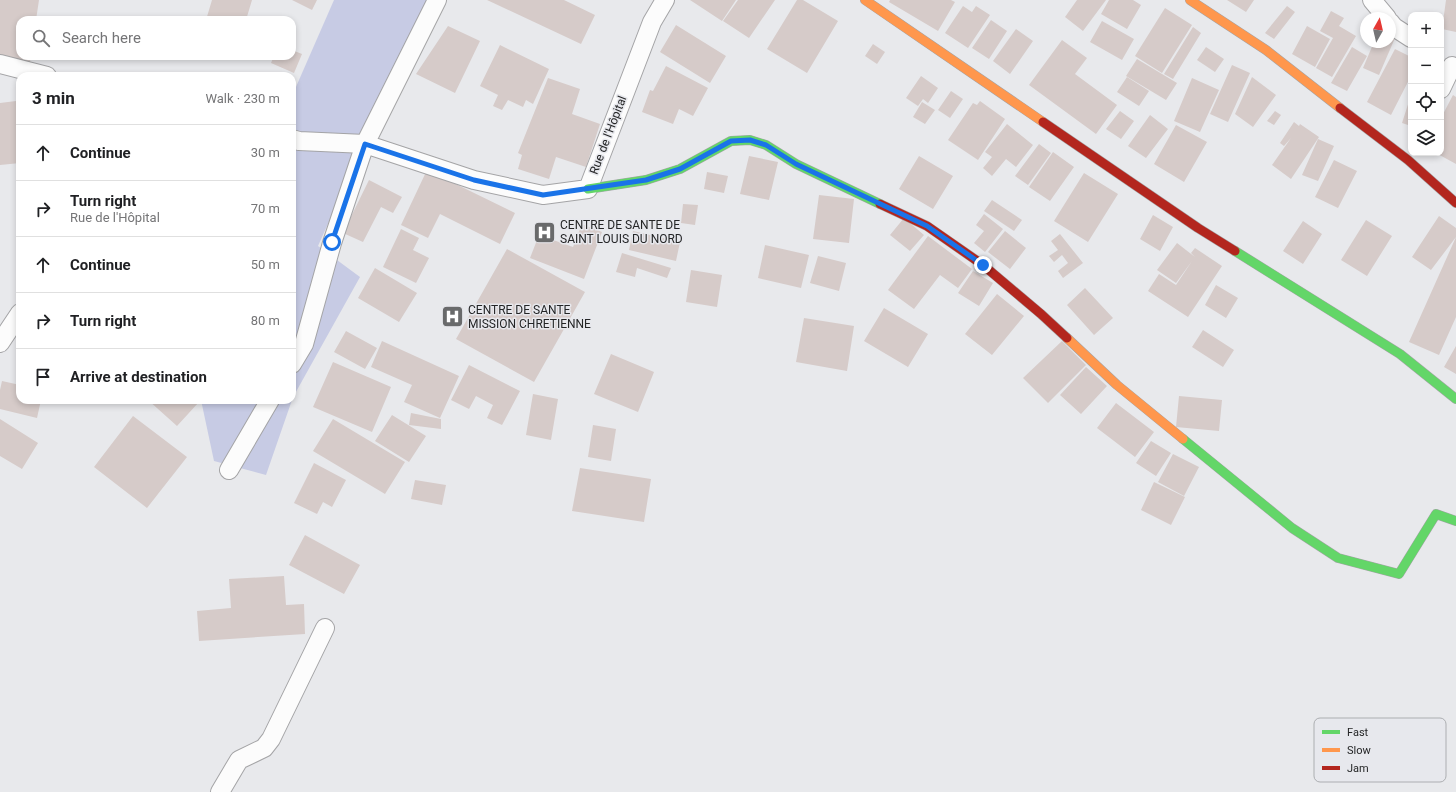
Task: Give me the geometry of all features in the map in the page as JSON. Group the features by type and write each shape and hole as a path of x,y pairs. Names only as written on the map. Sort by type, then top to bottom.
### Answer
{"street":[{"path":"296,357 304,344 332,242 365,144 437,0"},
{"name":"Rue de l'Hôpital","path":"296,141 365,144 474,180 543,195 588,189 652,22 665,0"},
{"path":"865,0 1198,228 1400,354 1456,399"},
{"path":"1190,0 1266,50 1408,155"},
{"path":"1372,0 1382,12"},
{"path":"1396,28 1408,36"},
{"path":"0,64 31,72"},
{"path":"1443,84 1450,65"},
{"path":"588,189 646,180 680,169 731,141 750,140 766,145 796,164 927,226 983,265 1041,314 1116,385 1292,528 1338,558 1399,574 1436,514 1456,521"},
{"path":"1409,156 1456,202"},
{"path":"0,343 16,319"},
{"path":"229,470 268,404"},
{"path":"220,792 239,760 264,748 272,739 325,628"}],"shaded area":[{"path":"334,0 430,0 422,14 318,246 360,277 296,392 296,87"},
{"path":"202,404 291,404 266,475 214,461"}],"building":[{"path":"0,0 39,0 37,16 16,16 16,60 30,60 30,62 0,58"},
{"path":"212,0 252,0 247,16 207,16"},
{"path":"292,0 317,0 312,10"},
{"path":"487,0 564,0 595,15 581,44"},
{"path":"690,0 736,0 722,21"},
{"path":"738,0 775,0 749,38 723,21"},
{"path":"797,0 803,0 838,21 807,73 767,49"},
{"path":"890,0 951,0 955,2 938,31 889,2"},
{"path":"1077,0 1106,0 1083,31 1065,17"},
{"path":"1109,0 1133,0 1141,5 1127,29 1101,14"},
{"path":"1227,0 1254,0 1246,12"},
{"path":"1446,0 1456,0 1456,32 1444,29"},
{"path":"963,6 972,12 976,6 990,15 968,48 945,33"},
{"path":"1287,6 1295,12 1274,39 1265,33"},
{"path":"1165,8 1192,25 1162,73 1135,56"},
{"path":"1331,11 1344,18 1339,26 1356,36 1332,77 1316,68 1333,38 1320,31"},
{"path":"991,20 1007,31 989,59 972,48"},
{"path":"1102,21 1134,39 1122,60 1090,42"},
{"path":"676,25 726,56 710,83 660,52"},
{"path":"448,26 480,41 455,93 416,74"},
{"path":"1307,26 1330,39 1315,67 1292,54"},
{"path":"1193,27 1201,33 1173,79 1164,74"},
{"path":"1016,29 1033,41 1010,74 993,61"},
{"path":"1062,40 1087,58 1075,74 1117,105 1096,134 1029,85"},
{"path":"873,44 885,52 877,64 865,56"},
{"path":"500,45 549,69 533,104 526,100 523,107 508,100 502,110 493,106 498,95 480,86"},
{"path":"1206,47 1224,59 1215,72 1197,60"},
{"path":"1352,47 1367,56 1347,91 1331,83"},
{"path":"1371,48 1391,48 1379,75 1363,68"},
{"path":"1395,49 1408,56 1408,82 1391,115 1367,102"},
{"path":"296,52 302,54 294,72 271,63 272,60 296,60"},
{"path":"1137,59 1177,83 1166,100 1126,76"},
{"path":"1232,65 1250,73 1228,122 1210,114"},
{"path":"666,66 708,88 693,116 679,109 673,124 642,112 650,90 653,91"},
{"path":"921,76 938,88 928,103 923,99 918,106 906,98"},
{"path":"1127,77 1149,91 1139,106 1117,92"},
{"path":"1252,77 1276,95 1253,127 1235,114"},
{"path":"548,78 580,89 572,114 600,124 586,167 556,157 549,179 518,169 522,155 518,153"},
{"path":"1192,78 1219,90 1200,132 1174,121"},
{"path":"951,91 963,99 950,118 938,110"},
{"path":"1453,95 1456,97 1456,164 1441,156 1444,156 1444,112"},
{"path":"16,101 16,163 0,165 0,103"},
{"path":"980,101 1005,119 978,160 948,140 973,103 977,105"},
{"path":"922,102 935,110 925,124 913,117"},
{"path":"1408,104 1408,125 1402,123"},
{"path":"1120,111 1134,121 1121,139 1106,129"},
{"path":"1275,111 1281,115 1274,125 1267,121"},
{"path":"1150,115 1168,129 1146,158 1128,146"},
{"path":"1294,122 1299,126 1300,124 1319,137 1291,179 1272,165 1291,138 1284,146 1280,143"},
{"path":"1007,124 1033,145 1016,167 1006,159 992,176 983,168 992,157 985,152"},
{"path":"1176,125 1207,142 1184,182 1154,164"},
{"path":"1318,139 1334,146 1318,181 1302,175"},
{"path":"1039,144 1051,153 1028,185 1015,176"},
{"path":"1053,152 1074,167 1050,201 1029,187"},
{"path":"749,156 778,162 769,200 740,194"},
{"path":"919,156 953,176 933,209 899,189"},
{"path":"1334,160 1357,171 1338,208 1315,197"},
{"path":"427,170 515,213 500,244 440,214 428,238 401,225"},
{"path":"707,172 728,176 724,193 704,189"},
{"path":"1084,173 1118,194 1088,242 1054,221"},
{"path":"369,180 402,197 393,213 381,207 363,242 343,233"},
{"path":"819,195 854,199 849,243 813,239"},
{"path":"992,200 1022,220 1014,231 984,211"},
{"path":"683,204 698,205 695,225 681,223"},
{"path":"984,214 1003,229 985,252 974,243 984,231 976,225"},
{"path":"1153,215 1173,227 1160,251 1140,239"},
{"path":"1439,216 1456,228 1456,237 1431,270 1412,257"},
{"path":"904,218 924,235 910,251 890,235"},
{"path":"1366,220 1392,236 1367,276 1341,260"},
{"path":"1303,221 1322,234 1303,264 1283,251"},
{"path":"582,224 602,232 584,279 530,258 539,235 573,247"},
{"path":"401,229 419,238 413,250 429,258 416,283 383,267"},
{"path":"633,231 680,242 676,261 629,250"},
{"path":"1005,231 1026,248 1010,269 988,252"},
{"path":"1060,234 1083,263 1063,278 1058,271 1068,263 1062,255 1054,262 1049,256 1058,250 1051,241"},
{"path":"928,236 972,269 958,288 940,275 914,309 888,290"},
{"path":"1456,237 1456,317 1439,355 1409,342"},
{"path":"1177,243 1195,257 1191,253 1195,248 1222,266 1188,317 1148,291 1159,274 1176,285 1192,261 1176,283 1157,270"},
{"path":"765,245 809,255 801,288 758,278"},
{"path":"507,249 585,292 534,382 456,339"},
{"path":"622,253 671,268 667,278 637,268 635,277 616,272"},
{"path":"818,256 846,263 839,291 810,283"},
{"path":"375,268 417,293 399,322 358,298"},
{"path":"691,270 722,275 717,307 686,302"},
{"path":"973,271 993,283 979,306 958,293"},
{"path":"1216,285 1238,298 1226,318 1205,305"},
{"path":"1085,288 1113,318 1094,335 1067,305"},
{"path":"997,294 1024,316 992,355 965,334"},
{"path":"884,308 928,334 908,367 864,341"},
{"path":"804,318 854,326 847,371 796,362"},
{"path":"1203,330 1234,350 1223,367 1192,347"},
{"path":"346,331 377,348 365,369 334,352"},
{"path":"382,341 459,376 440,418 404,402 412,385 371,367"},
{"path":"1062,341 1086,365 1048,403 1023,378"},
{"path":"1456,346 1456,374 1444,367"},
{"path":"611,354 654,372 638,412 594,394"},
{"path":"333,362 391,387 372,432 313,407"},
{"path":"469,365 520,391 502,425 487,418 493,405 476,396 469,409 451,400"},
{"path":"1086,367 1107,386 1081,414 1060,395"},
{"path":"2,381 16,384 16,404 40,404 37,418 0,409 0,390"},
{"path":"533,394 558,399 551,440 526,435"},
{"path":"1179,396 1222,400 1219,431 1176,427"},
{"path":"1116,403 1154,432 1135,457 1097,428"},
{"path":"152,404 197,404 177,426"},
{"path":"411,413 441,419 441,429 409,425"},
{"path":"392,415 426,436 409,462 375,441"},
{"path":"133,416 187,457 147,508 94,467"},
{"path":"0,419 38,443 22,469 0,456"},
{"path":"333,419 405,462 385,494 313,451"},
{"path":"593,425 616,429 611,461 588,457"},
{"path":"1151,441 1171,453 1156,476 1136,463"},
{"path":"1173,454 1199,467 1184,496 1158,482"},
{"path":"314,463 346,480 332,507 323,502 317,514 294,503"},
{"path":"580,468 651,479 644,522 572,511"},
{"path":"415,480 446,485 442,505 411,499"},
{"path":"1154,482 1185,497 1171,525 1141,510"},
{"path":"305,535 360,565 344,594 289,565"},
{"path":"284,576 286,605 304,604 305,634 199,641 197,611 231,608 229,579"}],"traffic: fast":[{"path":"588,189 646,180 680,169 731,141 750,140 766,145 796,164 880,204"},
{"path":"1235,251 1400,354 1456,399"},
{"path":"1183,439 1292,528 1338,558 1399,574 1436,514 1456,521"}],"traffic: slow":[{"path":"865,0 1043,122"},
{"path":"1190,0 1266,50 1340,108"},
{"path":"1067,338 1117,385 1183,439"}],"traffic: jam":[{"path":"1340,108 1408,160 1456,203"},
{"path":"1043,122 1198,228 1235,251"},
{"path":"880,204 927,226 983,265 1067,338"}],"place":[{"name":"CENTRE DE SANTE DE SAINT LOUIS DU NORD","path":"545,232"},
{"name":"CENTRE DE SANTE MISSION CHRETIENNE","path":"453,317"}],"route":[{"path":"332,242 365,144 474,180 543,195 646,180 680,169 731,141 750,140 766,145 796,164 927,226 983,265"}]}
